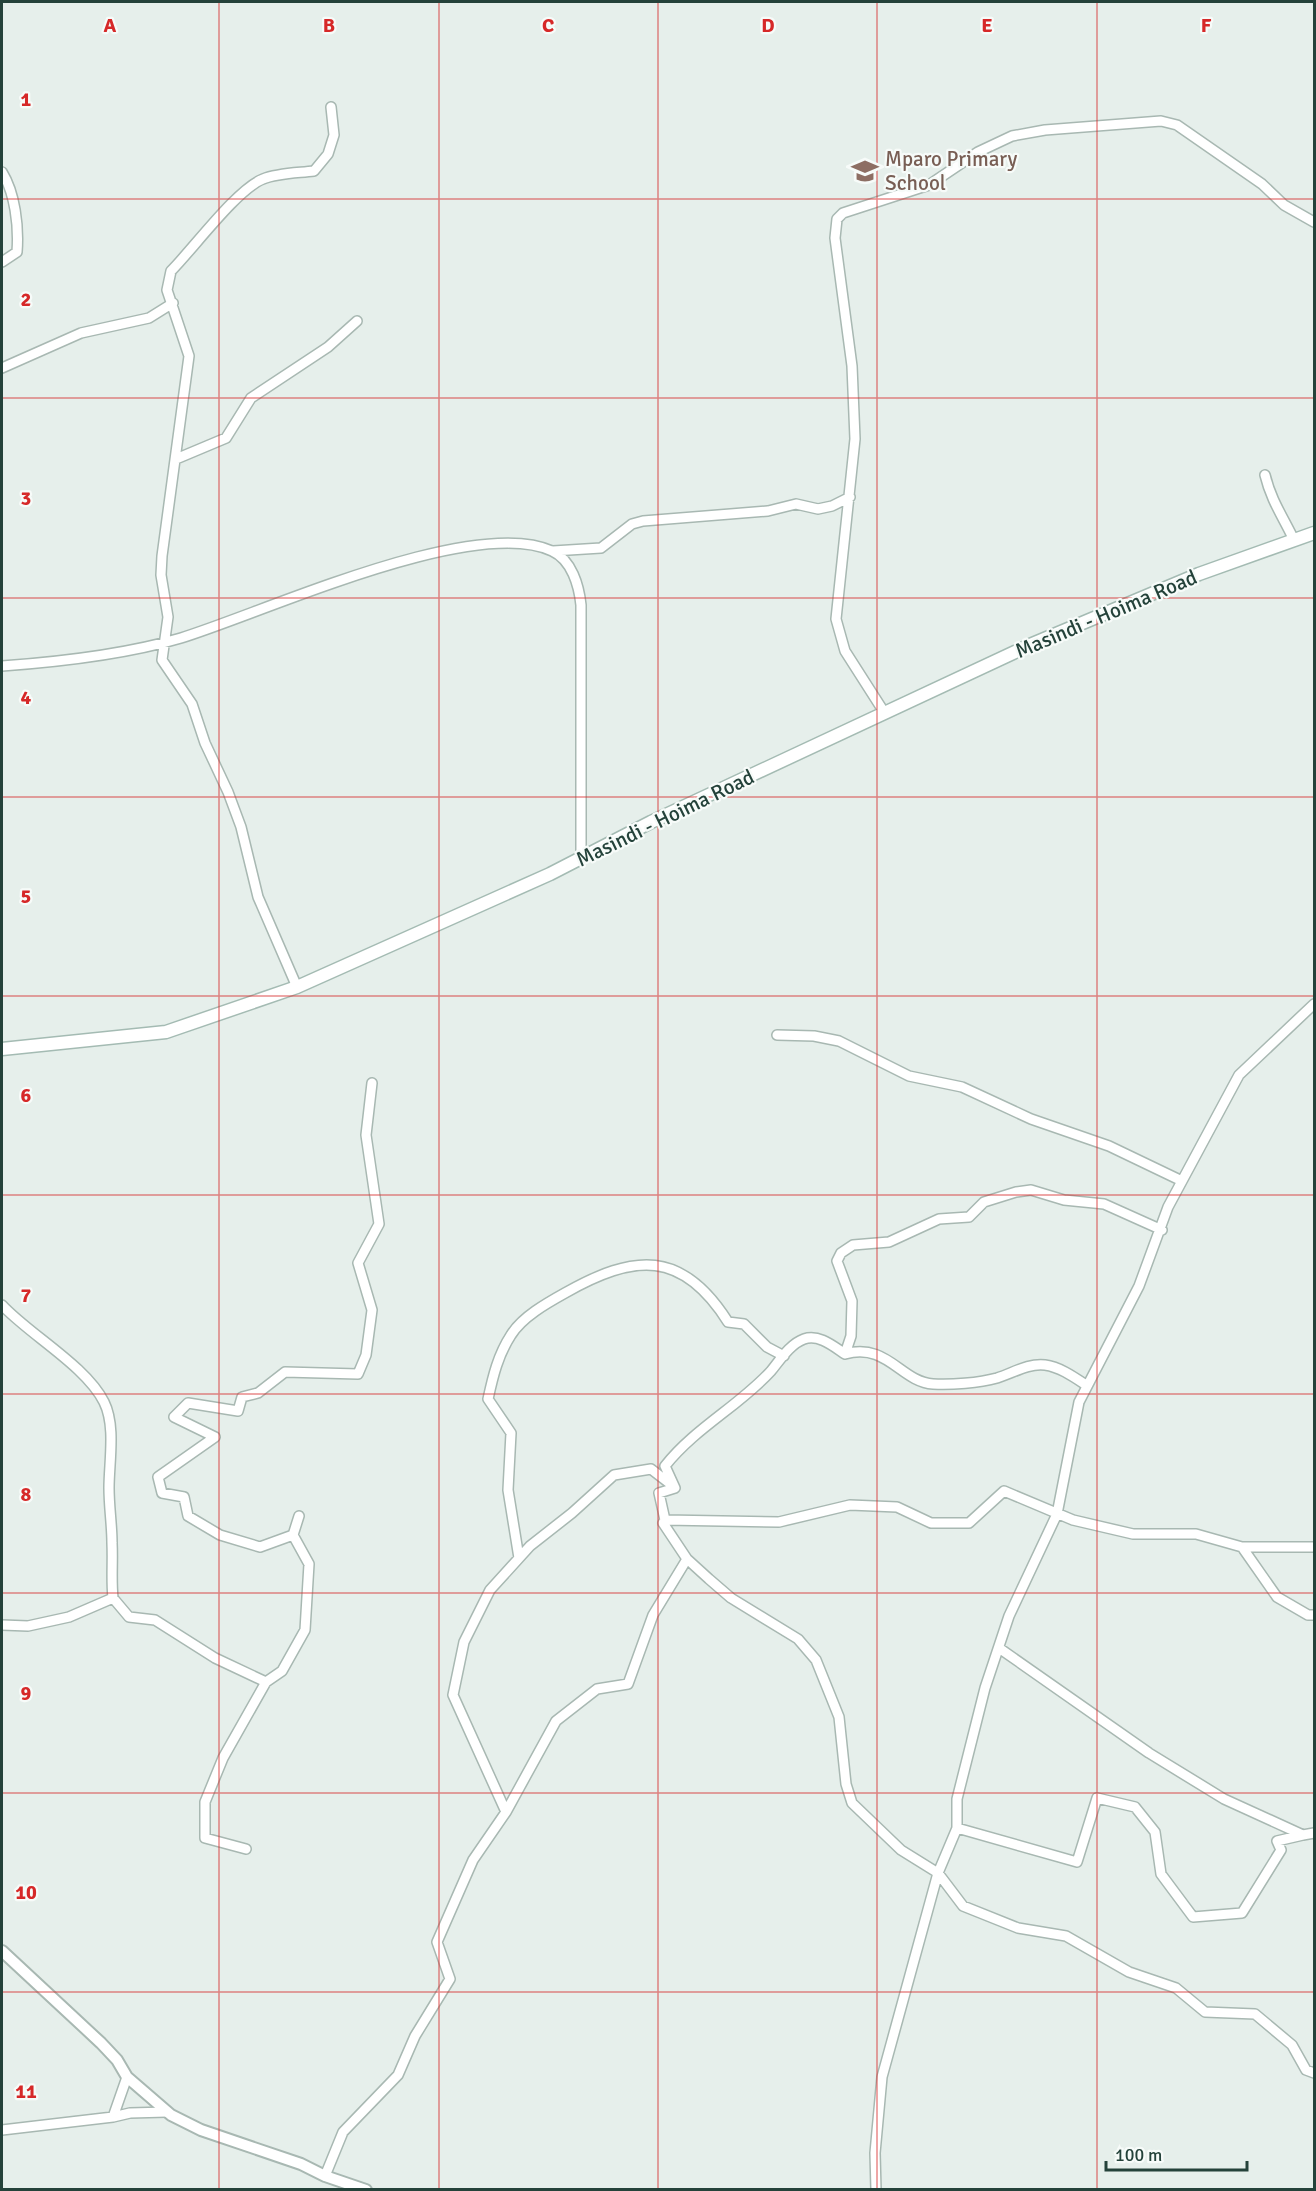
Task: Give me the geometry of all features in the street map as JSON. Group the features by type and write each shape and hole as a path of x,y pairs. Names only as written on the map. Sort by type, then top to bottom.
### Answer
{"main road":[{"name":"Masindi - Hoima Road","path":"2,1049 166,1032 297,987 399,943 1030,645 1199,574 1314,533"}],"street":[{"path":"297,987 258,897 241,827 228,792 205,743 192,704 162,660 168,617 161,575 162,556 189,356 167,291 171,271 242,195 264,178 314,171 328,154 334,135 331,107"},
{"path":"884,712 845,651 836,619 855,439 852,366 834,226 843,213 929,185 978,152 1012,136 1045,130 1161,121 1177,125 1253,178 1284,205 1314,222"},
{"path":"2,172 9,183 18,241 16,252 2,261"},
{"path":"2,368 73,335 149,318 172,303"},
{"path":"176,459 226,438 251,398 328,346 357,321"},
{"path":"1264,475 1270,497 1281,512 1294,540"},
{"path":"2,666 64,661 165,641 418,555 495,544 530,545 553,551 601,548 632,524 643,521 768,511 796,504 818,509 832,506 850,497"},
{"path":"553,551 572,571 578,585 581,605 581,858"},
{"path":"876,2190 875,2153 882,2077 938,1873 957,1828 957,1799 984,1688 1009,1616 1057,1514 1079,1402 1139,1286 1162,1230 1168,1206 1239,1075 1314,1004"},
{"path":"777,1035 814,1036 839,1041 909,1076 962,1087 1031,1119 1109,1146 1182,1181"},
{"path":"293,1535 260,1546 220,1535 188,1516 184,1497 162,1493 158,1477 214,1437 174,1417 188,1403 238,1411 242,1397 258,1393 285,1372 358,1374 366,1355 372,1310 358,1263 379,1224 366,1135 372,1083"},
{"path":"845,1354 851,1336 852,1301 837,1261 841,1253 853,1245 889,1242 939,1220 969,1217 984,1202 1023,1190 1064,1200 1104,1204 1162,1230"},
{"path":"519,1558 508,1490 511,1433 488,1399 495,1366 512,1333 544,1304 594,1276 631,1264 664,1265 697,1284 714,1300 728,1322 744,1324 767,1347 784,1356"},
{"path":"2,1305 73,1367 104,1402 110,1437 109,1491 112,1543 110,1576 113,1598 129,1617 154,1620 215,1658 266,1682"},
{"path":"675,1488 665,1466 680,1448 756,1387 794,1345 811,1338 825,1340 845,1354"},
{"path":"845,1354 861,1349 896,1364 931,1384 994,1379 1040,1364 1059,1369 1086,1385"},
{"path":"506,1812 453,1695 464,1642 490,1590 519,1558 614,1475 651,1469 675,1488"},
{"path":"675,1488 659,1493 665,1520 663,1523 674,1542 687,1559 731,1598 798,1639 816,1660 838,1717 846,1784 852,1803 901,1850 938,1873 963,1906 1018,1928 1066,1936 1129,1972 1176,1988 1205,2012 1256,2014 1292,2045 1306,2070 1314,2073"},
{"path":"665,1520 779,1522 850,1505 897,1507 931,1523 969,1523 1004,1491 1057,1514 1133,1534 1196,1534 1242,1547 1314,1547"},
{"path":"246,1849 205,1838 206,1802 223,1758 266,1682 282,1671 305,1630 309,1564 293,1535 299,1516"},
{"path":"1242,1547 1277,1597 1308,1615 1314,1615"},
{"path":"325,2176 343,2132 398,2075 415,2036 450,1979 437,1942 473,1860 506,1812 555,1722 597,1689 628,1684 653,1616 687,1559"},
{"path":"2,1625 49,1622 69,1617 113,1598"},
{"path":"999,1648 1177,1770 1224,1799 1303,1835"},
{"path":"957,1828 1077,1862 1097,1798 1135,1807 1155,1832 1161,1874 1192,1917 1242,1913 1281,1850 1277,1841 1314,1833"},
{"path":"2,1952 101,2043 117,2060 127,2077 167,2112 201,2130 301,2164 325,2176 366,2190"},
{"path":"113,2117 127,2077"},
{"path":"2,2130 130,2113 167,2112"}],"place":[{"name":"Mparo Primary School","path":"865,171"}]}
